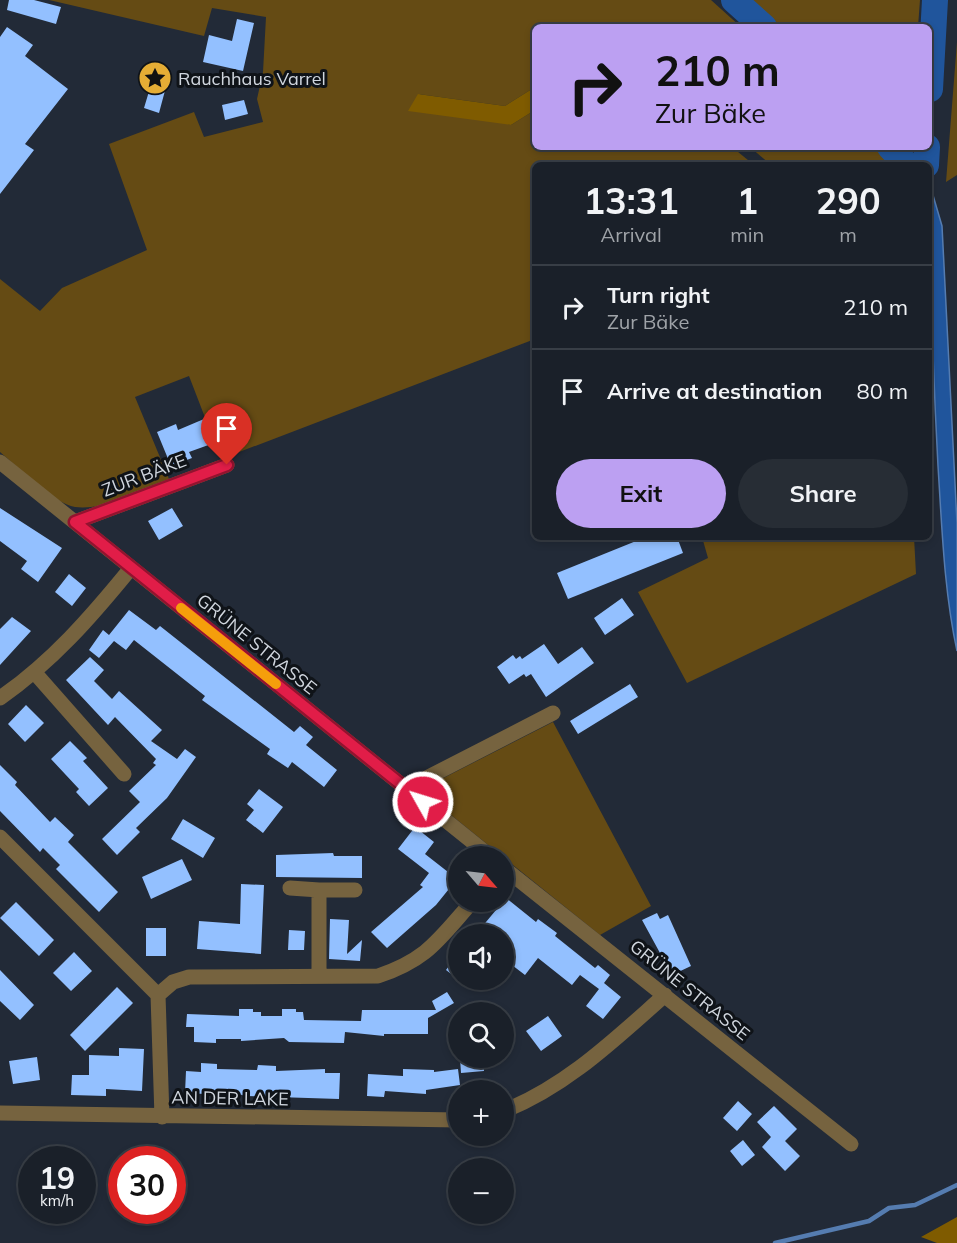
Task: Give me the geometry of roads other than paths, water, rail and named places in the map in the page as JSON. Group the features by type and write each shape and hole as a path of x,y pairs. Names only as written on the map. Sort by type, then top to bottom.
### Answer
{"street":[{"name":"GRÜNE STRASSE","path":"0,462 478,846"},
{"name":"ZUR BÄKE","path":"75,522 227,465"},
{"path":"0,698 35,673 86,622 131,568"},
{"path":"35,673 124,774"},
{"path":"407,788 553,713"},
{"path":"0,837 158,995 162,1117"},
{"name":"GRÜNE STRASSE","path":"514,876 851,1144"},
{"path":"290,888 355,890"},
{"path":"319,890 319,976"},
{"path":"158,995 173,982 189,977 378,976 403,967 427,952 462,912"},
{"path":"514,1107 528,1101 579,1070 665,995"},
{"name":"AN DER LAKE","path":"0,1113 448,1120"}],"water":[{"path":"932,192 942,226 957,523 957,651 946,582 932,326"}],"waterway":[{"path":"734,0 761,24"},
{"path":"932,53 935,0"},
{"path":"893,150 904,162"},
{"path":"926,162 927,150"},
{"path":"775,1243 869,1221 889,1208 915,1205 957,1185"}],"place":[{"name":"Rauchhaus Varrel","path":"155,78"}]}
